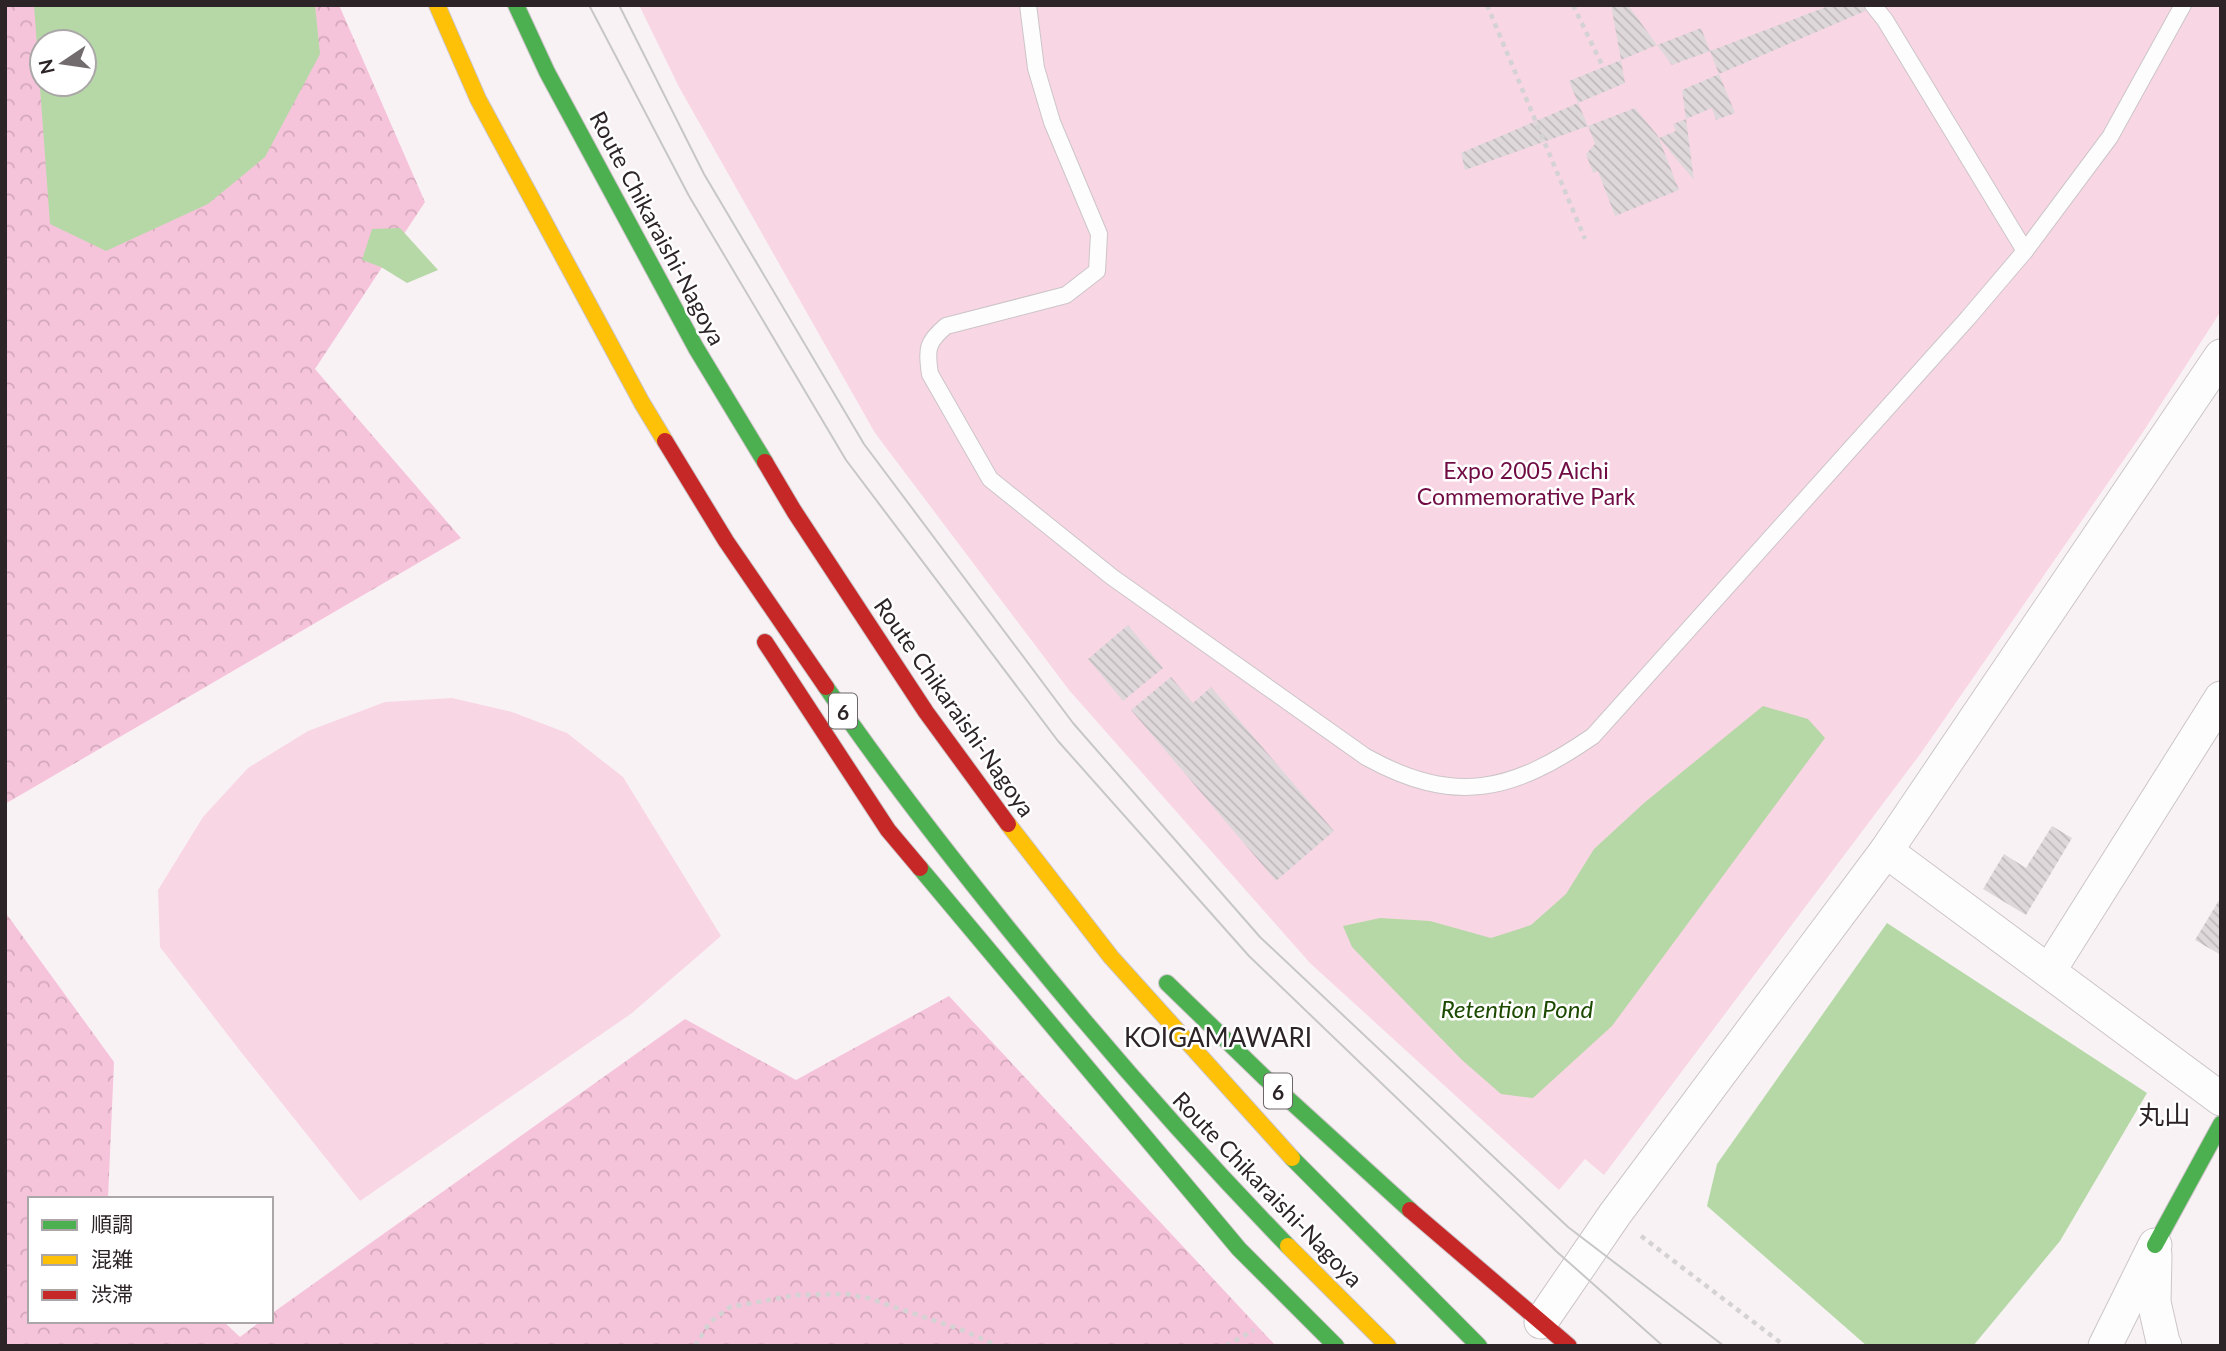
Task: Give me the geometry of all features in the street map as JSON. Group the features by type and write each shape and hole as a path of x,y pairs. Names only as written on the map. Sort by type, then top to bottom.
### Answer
{"main road":[{"name":"Route Chikaraishi-Nagoya","path":"437,5 478,99 642,403 726,541 836,702 944,849 1069,1005 1175,1125 1285,1243 1388,1346"},
{"name":"Route Chikaraishi-Nagoya","path":"516,5 547,72 703,360 794,511 926,712 1003,818 1111,957 1270,1136 1479,1346"},
{"name":"6","path":"642,403 673,485"},
{"name":"6","path":"758,631 888,830 1240,1250 1336,1346"},
{"name":"6","path":"1003,818 1098,914"},
{"name":"6","path":"1155,971 1231,1047 1355,1163 1569,1346"},
{"path":"2155,1245 2221,1124"}],"street":[{"path":"1541,1322 1615,1214 1886,851 2221,356"},
{"path":"2049,971 2221,698"},
{"path":"1886,851 2221,1099"},
{"path":"2105,1346 2155,1245"},
{"path":"2155,1245 2154,1302 2165,1346"}],"lane":[{"path":"1028,5 1036,68 1052,122 1099,234 1097,271 1066,295 946,326 932,338 927,355 930,374 990,479 1112,578 1366,757 1395,773 1428,783 1472,789 1518,778 1558,760 1593,736 2025,251 2110,137 2183,5"},
{"path":"1873,5 1885,20 2025,251"}],"path":[{"path":"1487,5 1585,239"},
{"path":"1573,5 1603,67"},
{"path":"1615,1214 1785,1346"},
{"path":"695,1346 710,1322 730,1307 796,1295 846,1294 868,1297 962,1330 998,1346"},
{"path":"1226,1346 1254,1330"}],"green space":[{"path":"5,5 339,5 425,202 315,369 461,538 5,804"},
{"name":"Expo 2005 Aichi Commemorative Park","path":"639,5 2221,5 2221,311 2141,435 1921,753 1604,1175 1585,1159 1559,1190 1310,963 1069,690 875,433 679,87"},
{"path":"452,698 512,712 567,733 623,777 721,936 632,1013 360,1201 160,947 158,890 203,817 248,768 308,731 385,702"},
{"path":"5,912 114,1062 108,1197 28,1197 28,1323 225,1323 240,1337 258,1323 273,1323 273,1313 685,1019 796,1080 949,996 1276,1346 5,1346"}],"water":[{"path":"34,5 315,5 320,54 265,157 208,204 106,251 50,224 41,98 98,98 98,28 36,28"},
{"path":"400,228 438,270 407,283 381,267 362,260 372,229"},
{"name":"Retention Pond","path":"1763,706 1808,719 1825,738 1612,1026 1533,1098 1501,1094 1462,1060 1352,947 1343,926 1380,918 1430,921 1491,938 1531,925 1566,894 1594,849 1644,803"},
{"path":"1887,923 2147,1093 2060,1241 1973,1346 1867,1346 1707,1206 1717,1164"}],"building":[{"path":"1611,5 1628,5 1657,45 1621,60"},
{"path":"1831,5 1879,5 1719,74 1710,51"},
{"path":"1701,28 1710,51 1672,65 1657,45"},
{"path":"1621,60 1625,83 1578,103 1569,81"},
{"path":"1719,74 1735,113 1716,120 1712,108 1686,119 1682,90"},
{"path":"1578,103 1588,126 1465,170 1461,153"},
{"path":"1635,108 1658,136 1679,190 1615,216 1598,171 1593,173 1586,154 1595,144 1588,126"},
{"path":"1686,119 1694,180 1659,138 1676,131 1673,124"},
{"path":"1128,625 1163,668 1123,701 1088,659"},
{"path":"1171,677 1193,703 1211,687 1334,831 1276,881 1131,710"},
{"path":"2052,826 2072,838 2026,915 1983,889 2004,854 2026,868"},
{"path":"2221,897 2221,955 2195,940"}],"tram line":[{"path":"589,5 689,196 846,460 1058,741 1249,956 1556,1251 1663,1346"},
{"path":"619,5 704,174 864,444 1073,723 1260,937 1568,1227 1724,1346"}],"traffic: fast":[{"path":"516,5 547,72 696,348 765,462"},
{"path":"826,687 927,826 1062,995 1135,1080 1288,1246"},
{"path":"920,868 1239,1249 1336,1346"},
{"path":"1167,983 1264,1077 1410,1210"},
{"path":"2155,1245 2221,1124"},
{"path":"1292,1158 1479,1346"}],"traffic: slow":[{"path":"437,5 478,99 665,441"},
{"path":"1008,824 1111,957 1292,1158"},
{"path":"1288,1246 1388,1346"}],"traffic: jam":[{"path":"665,441 726,541 826,687"},
{"path":"765,462 794,511 926,712 1008,824"},
{"path":"765,642 888,830 920,868"},
{"path":"1410,1210 1569,1346"}],"district":[{"name":"KOIGAMAWARI","path":"1218,1037"},
{"name":"丸山","path":"2164,1114"}]}
